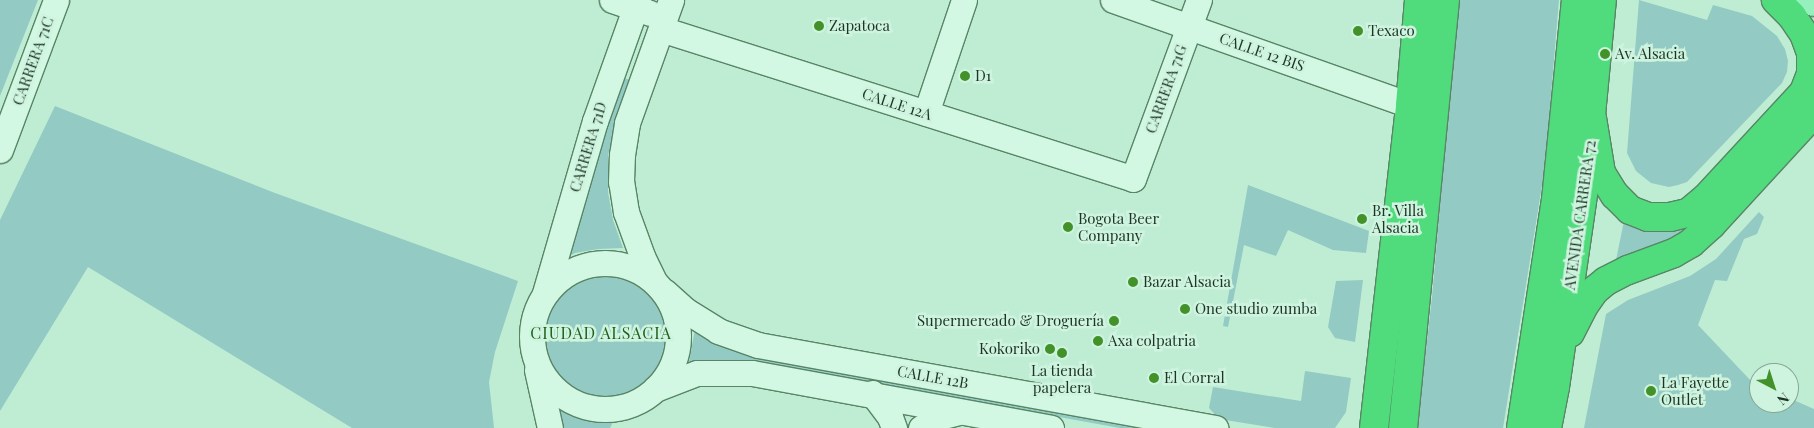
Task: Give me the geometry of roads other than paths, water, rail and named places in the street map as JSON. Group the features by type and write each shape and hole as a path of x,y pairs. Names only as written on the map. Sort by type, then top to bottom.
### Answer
{"highway":[{"path":"1374,428 1410,104 1419,0"},
{"path":"1402,428 1445,0"},
{"name":"AVENIDA CARRERA 72","path":"1521,428 1556,200 1576,0"},
{"path":"1588,0 1598,44"},
{"name":"AVENIDA CARRERA 72","path":"1547,428 1567,307 1592,118 1602,0"},
{"path":"1592,118 1601,173 1615,195 1630,210 1648,217 1670,217 1688,213 1706,198 1804,92 1811,74 1811,53 1804,34 1792,16 1776,0"},
{"path":"1555,387 1566,342 1574,321 1595,290 1615,275 1660,259 1691,243 1712,224 1814,113"},
{"path":"1528,385 1567,307"}],"main road":[{"path":"1809,0 1814,2"}],"street":[{"name":"CARRERA 71C","path":"0,150 56,0"},
{"path":"926,113 964,0"},
{"name":"CALLE 12 BIS","path":"1113,0 1410,104"},
{"name":"CARRERA 71G","path":"1133,179 1199,0"},
{"name":"CALLE 12A","path":"628,3 926,113 1133,179"},
{"name":"CARRERA 71D","path":"544,296 628,3"},
{"name":"CARRERA 71D","path":"659,287 632,230 626,212 621,182 622,155 628,123 665,16"},
{"path":"550,428 534,355 532,331 534,319 544,296 564,276 576,269 596,263 617,263 631,267 659,287 673,308 678,325 678,342 674,360 666,375 621,428"},
{"name":"CALLE 12B","path":"659,287 685,310 718,332 758,345 1216,428"},
{"path":"534,355 550,384 564,397 576,403 602,409 615,408 648,395"},
{"name":"CALLE 12B","path":"648,395 697,373 717,371 752,372 872,393 1050,428"},
{"path":"872,393 890,417 894,428"},
{"path":"921,428 938,417 963,411"}],"place":[{"name":"Zapatoca","path":"819,26"},
{"name":"Texaco","path":"1358,31"},
{"name":"Av. Alsacia","path":"1605,54"},
{"name":"D1","path":"965,76"},
{"name":"Br. Villa Alsacia","path":"1362,219"},
{"name":"Bogota Beer Company","path":"1068,227"},
{"name":"Bazar Alsacia","path":"1133,282"},
{"name":"One studio zumba","path":"1185,309"},
{"name":"Supermercado & Droguería","path":"1114,321"},
{"name":"Axa colpatria","path":"1098,341"},
{"name":"Kokoriko","path":"1050,349"},
{"name":"La tienda papelera","path":"1062,353"},
{"name":"El Corral","path":"1154,378"},
{"name":"La Fayette Outlet","path":"1651,391"}],"district":[{"name":"CIUDAD ALSACIA","path":"601,333"}]}
